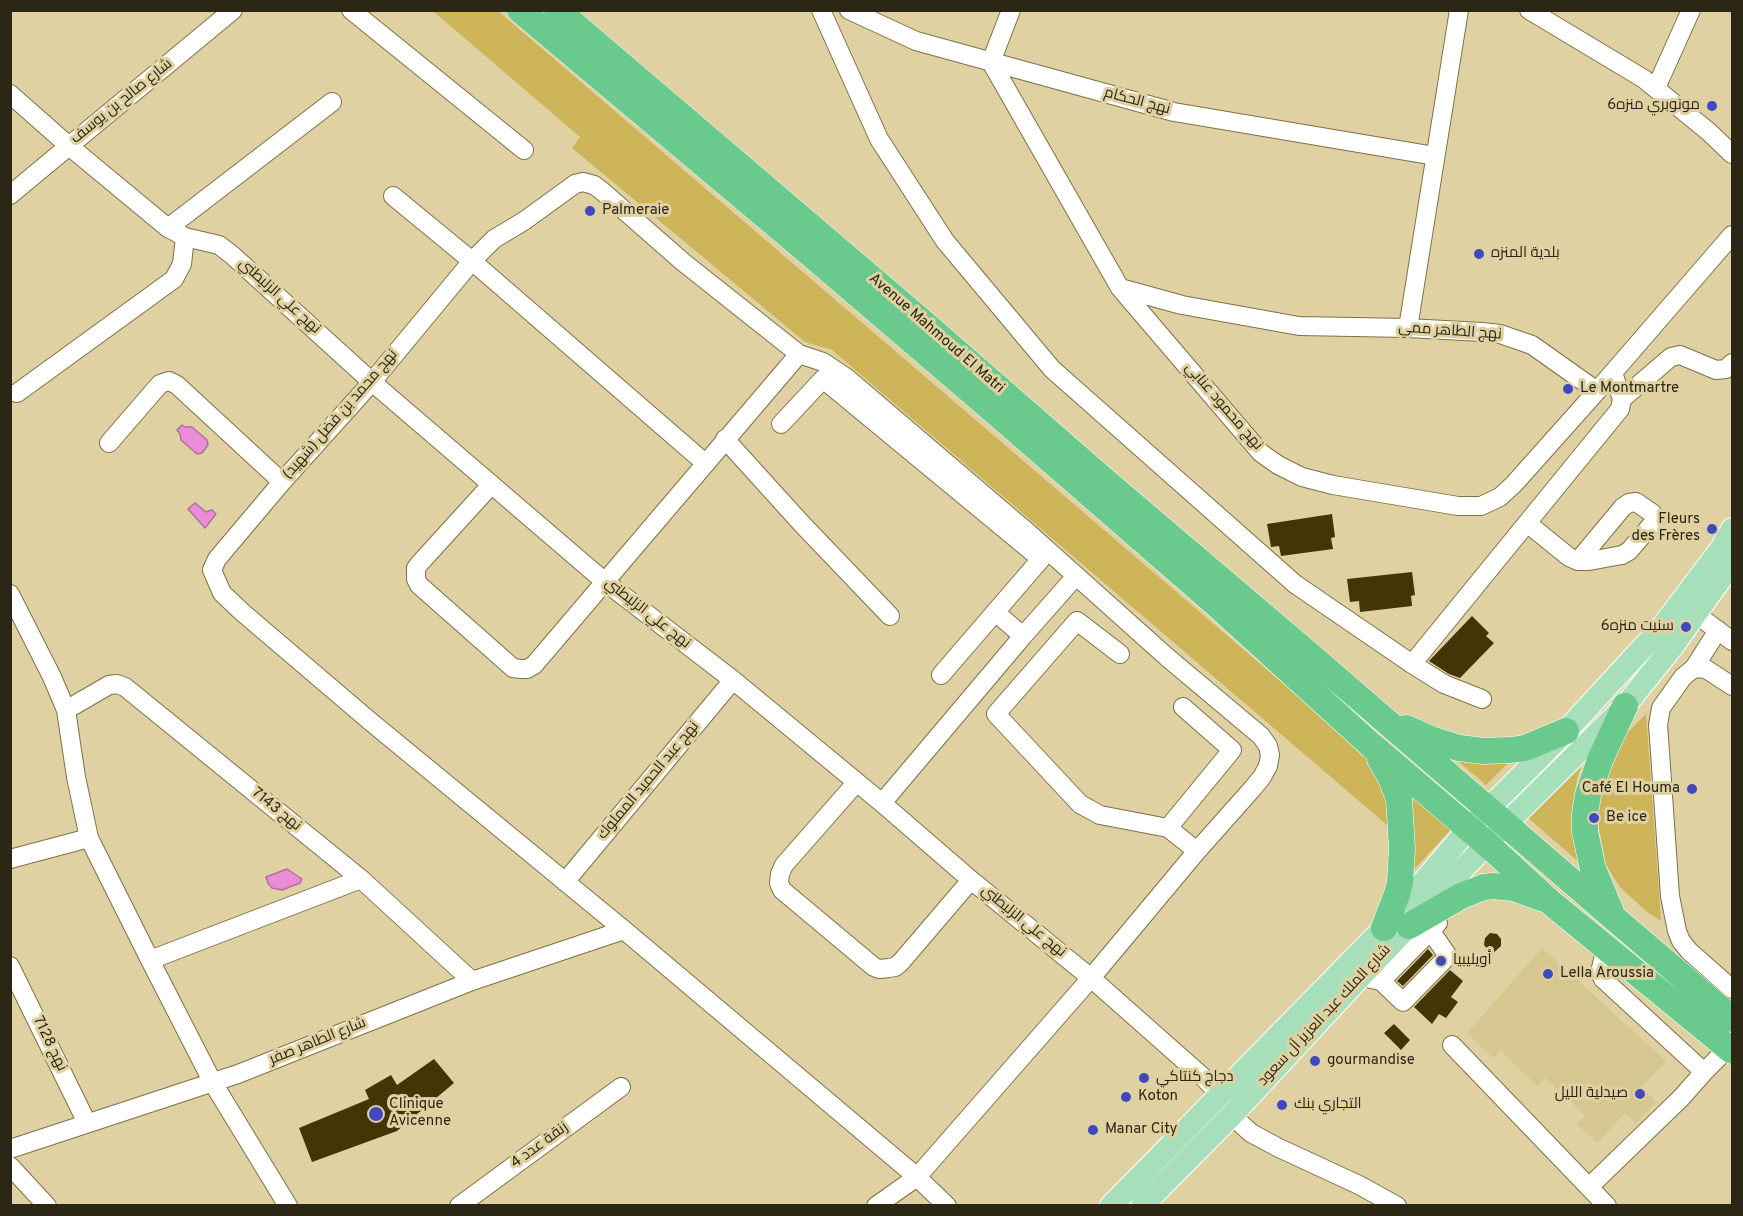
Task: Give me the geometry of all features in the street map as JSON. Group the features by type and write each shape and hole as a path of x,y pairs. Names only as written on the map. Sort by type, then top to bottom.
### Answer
{"highway":[{"name":"Avenue Mahmoud El Matri","path":"520,10 816,259 1170,564 1550,902"},
{"name":"Avenue Mahmoud El Matri","path":"557,10 1732,1019"},
{"path":"1614,918 1593,869 1585,832 1585,814 1588,795 1600,760 1625,706"},
{"path":"1382,718 1432,740 1459,748 1483,751 1525,748 1566,731"},
{"path":"1372,746 1396,789 1401,814 1400,883 1383,928"},
{"path":"1419,928 1461,896 1493,885 1514,888 1550,902 1731,1049"}],"main road":[{"path":"1497,817 1566,731 1662,627 1720,549 1732,529"},
{"path":"1497,817 1625,706 1673,646 1732,563"},
{"name":"شارع الملك عبد العزيز آل سعود","path":"1111,1206 1383,928 1497,817"},
{"name":"شارع الملك عبد العزيز آل سعود","path":"1142,1206 1371,979 1419,928 1478,836"}],"street":[{"name":"شارع صالح بن يوسف","path":"10,195 233,10"},
{"path":"351,10 524,150"},
{"path":"821,10 879,139 945,242 1052,369 1295,584 1444,684 1482,699"},
{"name":"نهج الحكام","path":"849,10 916,41 1174,112 1435,156"},
{"path":"991,62 1011,10"},
{"path":"1408,328 1459,10"},
{"path":"1529,10 1644,79 1709,132 1732,154"},
{"path":"1656,88 1691,10"},
{"name":"نهج محمود عنابي","path":"991,62 1120,288 1261,453 1278,465 1302,477 1333,485 1458,506 1481,506 1500,497 1514,484 1597,391"},
{"name":"نهج علي الزليطني","path":"10,94 168,228 185,237 219,246 232,255 372,382 604,581 734,680 1091,978 1190,1065 1220,1095 1233,1114 1251,1133 1397,1206"},
{"path":"168,228 332,102"},
{"name":"نهج محمد بن فضل (شهيد)","path":"565,882 242,612 222,593 212,570 217,559 282,482 372,382 472,261 494,239 524,221 575,184 583,182 594,185 683,262 799,354 823,362 847,378 1025,530 1168,658 1261,736 1269,746 1270,755 1263,777 1197,851"},
{"path":"393,196 472,261 705,463"},
{"path":"1597,391 1732,235"},
{"path":"17,393 174,279 182,264 185,237"},
{"name":"نهج الطاهر ممي","path":"1120,288 1182,305 1288,324 1500,334 1532,345 1597,391"},
{"path":"491,485 420,563 415,573 418,585 513,668 521,669 534,665 799,354"},
{"path":"1622,399 1671,357 1680,355 1716,370 1726,369 1732,363"},
{"path":"1412,664 1620,409 1622,399 1613,373"},
{"path":"781,424 823,379 1041,559 941,675"},
{"path":"109,443 159,384 169,381 177,385 282,482"},
{"path":"725,439 890,616"},
{"path":"1527,523 1578,561"},
{"path":"882,803 1076,576"},
{"path":"10,594 66,710 76,777 89,838 213,1083 288,1206"},
{"path":"995,612 1023,636"},
{"path":"1696,614 1732,641"},
{"path":"876,1206 917,1177 1091,978 1197,851 1168,828 1100,815 1080,804 996,714 1077,621 1120,654"},
{"path":"1718,630 1694,668 1683,677 1661,708 1659,716 1660,765 1673,919 1681,941 1689,951 1732,989"},
{"path":"1694,668 1706,669 1732,686"},
{"name":"نهج عبد الحميد المملوك","path":"565,882 734,680"},
{"name":"نهج 7143","path":"66,710 109,685 117,684 125,687 360,879 472,981"},
{"path":"1168,828 1232,750 1183,707"},
{"path":"856,783 784,865 779,883 782,890 879,969 895,967 901,962 971,880"},
{"path":"10,858 89,838"},
{"path":"150,960 360,879"},
{"path":"565,882 917,1177 947,1206"},
{"path":"1371,979 1403,1002 1448,956 1419,928 1444,917"},
{"name":"شارع الطاهر صفر","path":"10,1149 213,1083 472,981 624,930"},
{"path":"1606,947 1600,972 1603,979 1704,1072"},
{"name":"نهج 7128","path":"10,966 87,1123"},
{"path":"1452,1046 1607,1206"},
{"path":"1589,1187 1681,1098 1704,1072 1731,1049"},
{"name":"زنقة عدد 4","path":"459,1206 621,1088"},
{"path":"10,1166 47,1206"}],"shaded area":[{"path":"433,11 498,11 1452,828 1408,876 1387,825 832,350 805,342 572,148 580,137"},
{"path":"182,425 192,427 207,440 208,445 202,453 197,454 181,440 177,430"},
{"path":"195,503 206,512 212,510 216,514 205,528 188,509"},
{"path":"1646,714 1661,921 1646,911 1620,887 1606,865 1599,828 1597,796 1626,734"},
{"path":"1520,751 1486,785 1447,752"},
{"path":"1585,756 1577,779 1573,806 1580,863 1527,817"},
{"path":"287,869 302,879 300,883 282,890 272,888 266,877"},
{"path":"1542,948 1666,1061 1641,1087 1656,1102 1636,1123 1625,1113 1597,1143 1577,1124 1585,1115 1545,1078 1537,1086 1501,1051 1493,1058 1467,1033"}],"building":[{"path":"1332,514 1335,537 1331,538 1333,549 1281,556 1279,546 1271,547 1267,524"},
{"path":"1412,572 1415,595 1411,596 1412,606 1360,612 1359,601 1350,602 1347,579"},
{"path":"1472,616 1489,633 1486,636 1494,643 1460,678 1429,661"},
{"path":"1490,933 1497,934 1501,939 1501,946 1492,954 1484,945 1485,938"},
{"path":"1428,949 1433,955 1403,986 1397,981"},
{"path":"1450,970 1463,981 1451,997 1458,1002 1446,1018 1439,1014 1432,1024 1414,1007"},
{"path":"1394,1024 1410,1040 1401,1050 1384,1033"},
{"name":"Clinique Avicenne","path":"434,1059 454,1083 397,1131 312,1162 299,1128 369,1099 365,1090 391,1075 397,1085"}],"place":[{"name":"مونوبري منزه6","path":"1712,106"},
{"name":"Palmeraie","path":"590,211"},
{"name":"بلدية المنزه","path":"1479,254"},
{"name":"Le Montmartre","path":"1568,389"},
{"name":"Fleurs des Frères","path":"1712,529"},
{"name":"سنيت منزه6","path":"1686,627"},
{"name":"Café El Houma","path":"1692,789"},
{"name":"Be ice","path":"1594,818"},
{"name":"أويليبيا","path":"1441,961"},
{"name":"Lella Aroussia","path":"1548,974"},
{"name":"gourmandise","path":"1315,1061"},
{"name":"دجاج كنتاكي","path":"1144,1078"},
{"name":"صيدلية الليل","path":"1640,1094"},
{"name":"Koton","path":"1126,1097"},
{"name":"التجاري بنك","path":"1282,1105"},
{"name":"Clinique Avicenne","path":"376,1114"},
{"name":"Manar City","path":"1093,1130"}]}
